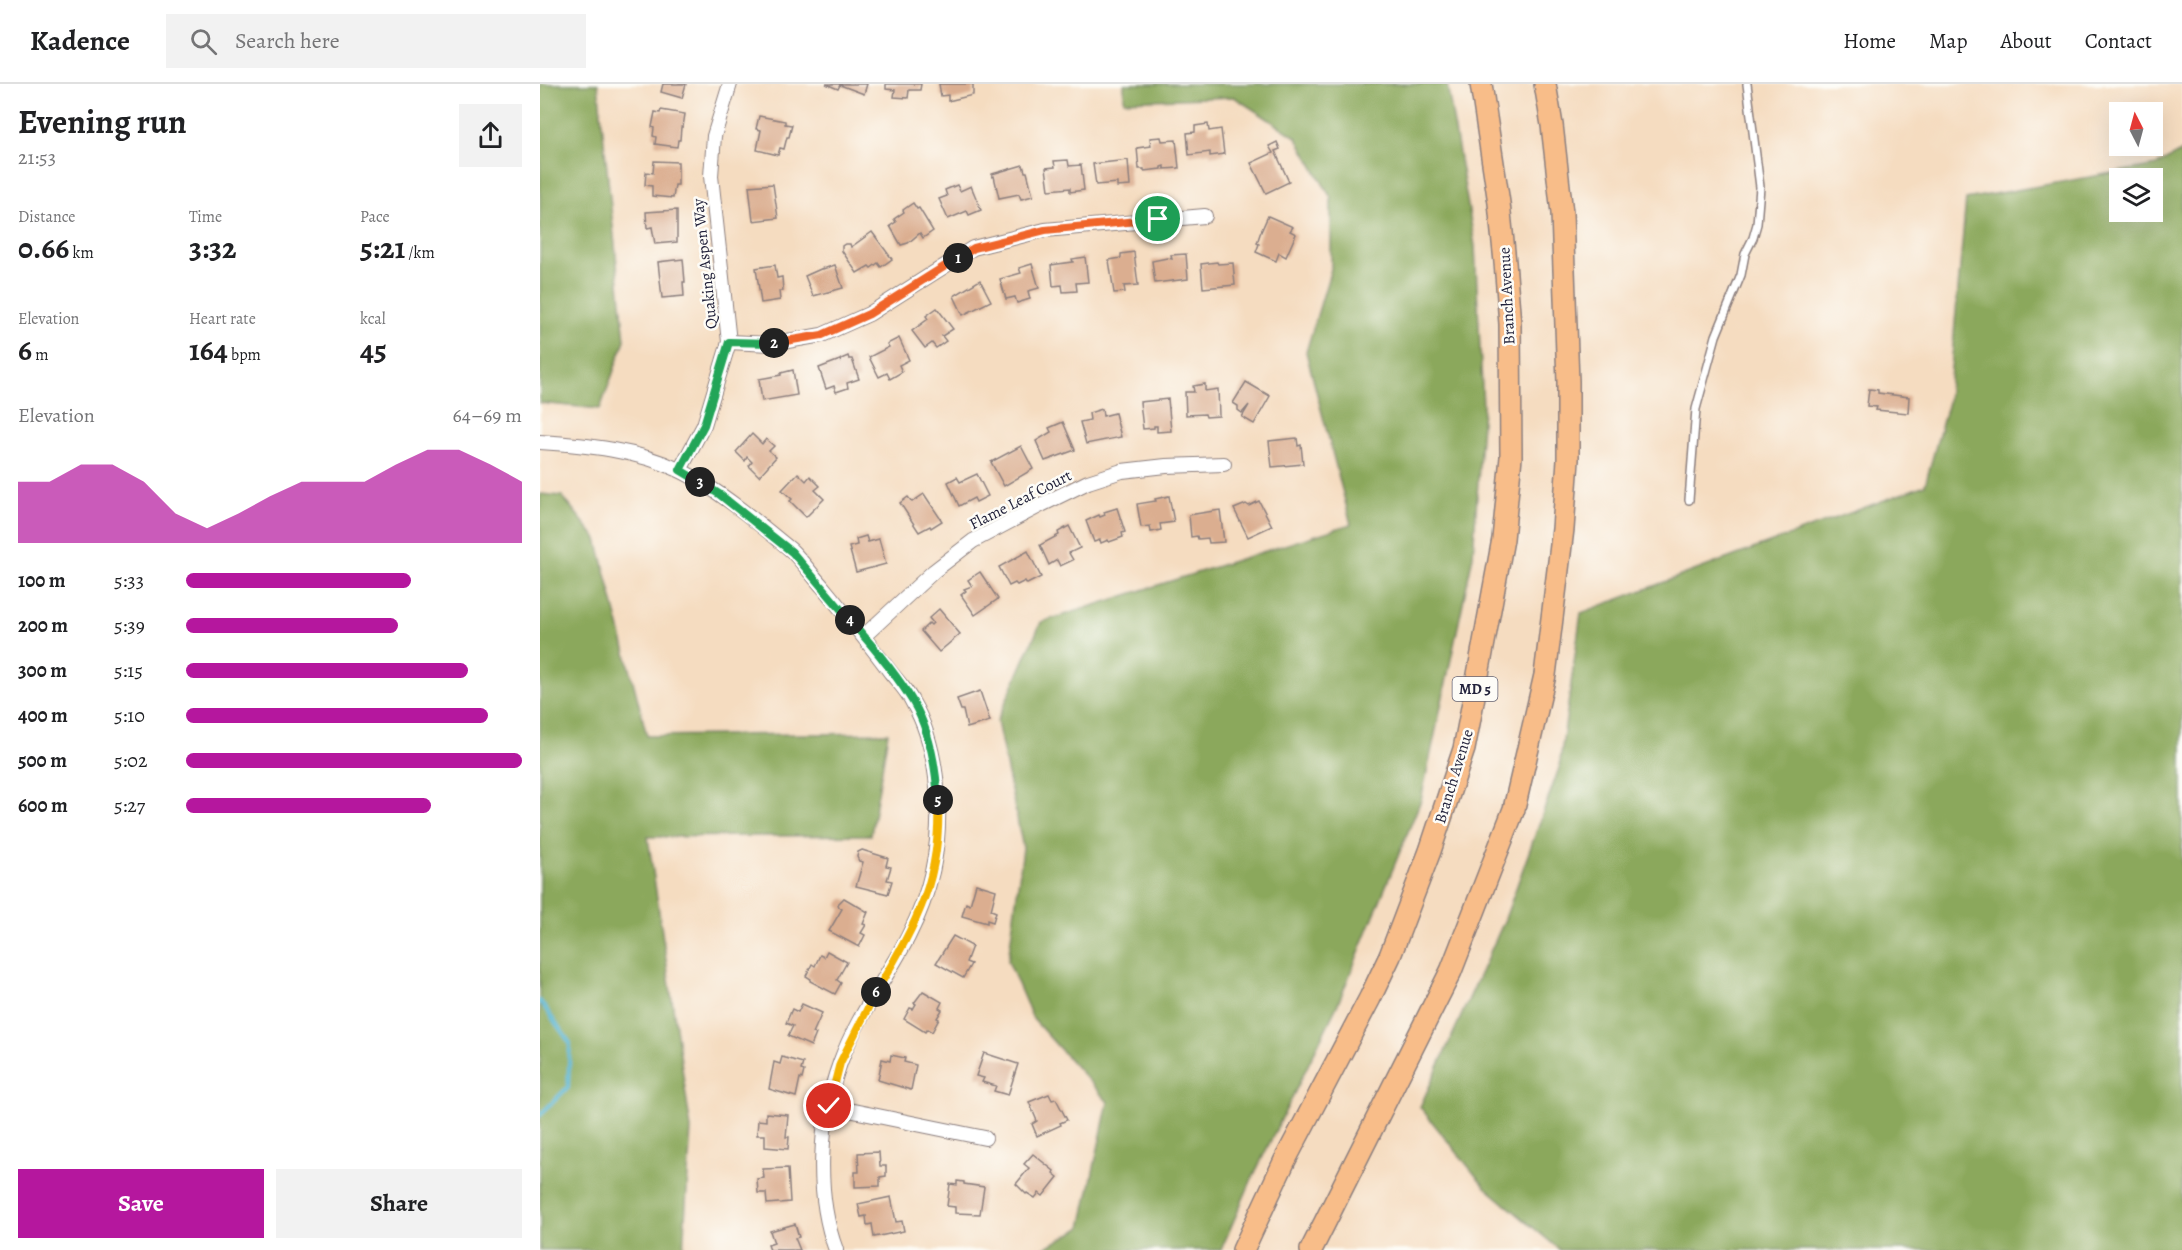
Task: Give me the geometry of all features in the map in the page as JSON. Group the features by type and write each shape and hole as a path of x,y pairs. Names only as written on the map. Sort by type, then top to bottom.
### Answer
{"highway":[{"name":"Branch Avenue","path":"1243,1250 1285,1160 1390,956 1430,851 1464,749 1503,539 1511,457 1510,324 1499,204 1481,84"},
{"path":"1311,1250 1451,971 1514,809 1545,675 1563,529 1568,460 1569,381 1562,213 1545,84"}],"street":[{"name":"Quaking Aspen Way","path":"680,470 704,425 729,342 711,176 714,136 730,84"},
{"path":"729,342 770,344 822,335 869,314 974,248 1045,230 1205,216"},
{"path":"540,442 631,453 680,470 719,494 792,552 864,636 913,702 928,737 937,776 939,817 937,854 927,893 908,937 866,1009 840,1063 829,1106 822,1147 823,1183 836,1250"},
{"name":"Flame Leaf Court","path":"864,636 934,571 973,541 1088,482 1122,471 1166,466 1224,464"},
{"path":"829,1106 985,1138"}],"lane":[{"path":"1689,500 1696,409 1716,336 1742,275 1745,254 1754,237 1758,213 1760,187 1748,84"}],"green space":[{"path":"540,84 598,84 625,340 600,409 540,403"},
{"path":"1124,84 1447,84 1475,246 1483,407 1473,556 1421,800 1337,1006 1251,1181 1221,1250 1041,1250 1081,1228 1108,1102 1033,1019 1008,961 1023,848 997,721 1041,622 1351,524 1306,352 1331,269 1331,198 1296,137 1234,97 1124,101"},
{"path":"2182,151 2182,1250 1560,1250 1485,1187 1420,1107 1505,919 1559,768 1581,613 1925,485 1948,402 1966,199 2109,174 2109,222 2163,222 2163,168 2140,168 2157,165"},
{"path":"540,494 562,496 597,539 647,736 888,733 871,835 648,837 691,1129 683,1250 540,1250"}],"building":[{"path":"663,84 686,84 682,98 661,92"},
{"path":"826,84 867,84 864,94 840,85 838,89"},
{"path":"886,84 921,84 920,90 909,90 908,98 894,97 895,90 886,89"},
{"path":"939,84 973,84 973,95 948,101 948,95 941,96"},
{"path":"661,110 685,114 677,147 655,144 656,137 653,136 654,128 652,127 655,112 660,113"},
{"path":"759,116 785,121 785,124 792,125 784,149 780,148 778,155 757,150 761,130 756,129"},
{"path":"1208,124 1209,131 1221,129 1224,154 1210,156 1210,152 1189,155 1187,133 1195,132 1195,126"},
{"path":"1161,137 1162,141 1176,140 1179,168 1164,169 1164,166 1161,169 1144,171 1144,169 1139,169 1137,148 1151,146 1150,138"},
{"path":"1277,142 1280,149 1275,151 1289,182 1266,193 1251,163 1273,153 1269,146"},
{"path":"1068,160 1069,166 1081,165 1084,190 1070,192 1070,188 1049,190 1046,168 1055,167 1054,161"},
{"path":"1128,160 1130,186 1117,187 1117,183 1096,185 1093,164"},
{"path":"654,161 678,162 678,185 675,185 673,198 652,196 652,186 645,185 646,172 653,173"},
{"path":"1023,165 1033,196 1021,199 1019,194 999,198 992,174"},
{"path":"773,184 778,218 753,221 749,186"},
{"path":"957,185 960,191 971,186 981,210 969,215 967,211 948,219 939,199 947,196 945,190"},
{"path":"913,203 917,209 919,208 933,231 923,238 920,233 908,243 901,245 890,226 896,222 894,219 904,212 903,210"},
{"path":"677,210 677,242 655,244 652,227 647,228 646,212"},
{"path":"1268,216 1293,227 1290,231 1296,234 1286,257 1279,253 1276,261 1256,252 1260,234"},
{"path":"872,232 892,259 881,267 878,263 857,273 842,251 842,246 850,244 851,247"},
{"path":"1134,252 1138,285 1124,286 1125,292 1114,293 1109,260 1121,258 1121,254"},
{"path":"1186,254 1188,279 1155,283 1152,261 1172,259 1171,255"},
{"path":"1085,257 1088,282 1076,283 1077,291 1063,292 1062,285 1053,286 1051,265 1073,262 1072,259"},
{"path":"683,259 684,296 662,298 658,262"},
{"path":"1217,262 1218,264 1233,263 1235,285 1203,288 1201,264"},
{"path":"1032,264 1039,288 1028,291 1030,299 1017,303 1015,297 1006,299 1000,279 1021,273 1019,268"},
{"path":"775,265 777,278 782,277 783,291 779,291 780,300 761,303 756,268"},
{"path":"835,265 843,288 813,296 805,276"},
{"path":"980,280 991,301 963,315 954,296"},
{"path":"937,308 953,329 942,336 946,341 936,348 932,343 925,348 912,331 928,319 926,316"},
{"path":"899,338 909,360 899,365 902,372 890,379 887,373 879,377 869,357 889,347 887,344"},
{"path":"848,356 852,359 859,379 847,383 848,388 836,392 834,386 826,389 819,368 840,360 841,362 841,359"},
{"path":"793,370 797,395 762,401 759,379"},
{"path":"1246,382 1270,396 1254,424 1242,417 1249,405 1242,413 1233,403"},
{"path":"1205,384 1205,391 1218,389 1219,416 1186,415 1185,392 1194,392 1193,386"},
{"path":"1869,389 1878,390 1878,393 1909,397 1908,413 1876,410 1877,407 1867,406"},
{"path":"1168,399 1171,431 1157,432 1157,426 1143,429 1140,402"},
{"path":"1102,409 1103,416 1115,413 1121,437 1086,444 1080,422 1090,420 1089,413"},
{"path":"1063,422 1075,450 1045,461 1036,441 1051,432 1049,428"},
{"path":"752,434 762,444 766,439 774,446 769,451 776,457 759,476 749,466 752,462 747,457 745,461 736,452"},
{"path":"1297,438 1298,446 1301,445 1303,464 1272,467 1269,441"},
{"path":"1021,446 1033,469 1004,486 991,462"},
{"path":"798,473 806,481 810,476 820,486 815,490 824,499 806,517 782,490"},
{"path":"977,474 988,496 976,502 974,498 959,506 948,482 957,477 960,482"},
{"path":"924,494 942,521 919,532 900,503 908,497 912,502"},
{"path":"1169,496 1174,522 1160,524 1161,530 1151,532 1150,526 1141,527 1137,504"},
{"path":"1259,501 1272,526 1248,537 1234,509"},
{"path":"1117,508 1125,532 1122,533 1123,537 1109,542 1108,540 1101,543 1100,540 1094,542 1086,521 1099,515 1100,517 1105,515 1104,512"},
{"path":"1220,510 1224,542 1209,543 1208,538 1191,537 1189,515"},
{"path":"1069,526 1080,548 1069,553 1073,560 1060,566 1057,560 1049,565 1040,545 1059,535 1058,532"},
{"path":"866,536 868,542 879,539 886,564 856,572 849,547 857,545 856,539"},
{"path":"1028,551 1041,577 1027,584 1025,581 1009,586 999,567"},
{"path":"980,572 998,599 975,615 961,595 966,591 964,589 972,586 968,580"},
{"path":"939,609 960,634 939,652 921,631 929,623 931,625 933,623 929,618"},
{"path":"980,691 990,721 967,728 963,710 957,699"},
{"path":"862,850 888,858 886,866 891,867 887,880 892,881 888,894 856,886 863,862 857,857 858,852"},
{"path":"976,884 996,890 991,910 996,912 993,922 987,920 987,923 962,916 966,903 970,905"},
{"path":"844,898 868,912 863,924 866,925 861,933 865,935 859,947 829,931 842,909 838,904"},
{"path":"953,936 972,946 966,962 971,964 963,978 936,963"},
{"path":"827,951 847,962 837,980 841,983 835,994 810,981 811,979 806,976 812,964 815,966 820,955 824,957"},
{"path":"923,991 942,1002 939,1008 942,1010 937,1018 939,1019 932,1032 927,1029 925,1032 904,1019 910,1008 913,1009 916,1004 914,1003"},
{"path":"802,1004 822,1013 813,1033 816,1034 811,1046 788,1036 793,1026 786,1023 792,1009 798,1012"},
{"path":"984,1053 1018,1064 1008,1095 994,1091 996,1086 982,1082 984,1078 976,1076"},
{"path":"891,1055 905,1058 904,1062 916,1065 911,1090 878,1080 882,1059 890,1061"},
{"path":"782,1057 803,1063 801,1070 804,1071 796,1097 769,1089 774,1062 780,1064"},
{"path":"1049,1094 1052,1100 1056,1099 1067,1120 1037,1136 1032,1124 1037,1121 1029,1102"},
{"path":"766,1113 788,1115 786,1137 789,1137 788,1149 765,1147 765,1135 757,1135 758,1120 766,1121"},
{"path":"879,1152 880,1166 886,1166 886,1176 880,1177 880,1186 855,1187 855,1172 859,1172 858,1153"},
{"path":"1033,1154 1058,1177 1043,1196 1039,1193 1035,1198 1026,1194 1016,1184 1029,1168 1024,1164"},
{"path":"788,1168 790,1202 767,1204 766,1193 758,1193 757,1179 764,1178 763,1169"},
{"path":"957,1181 984,1187 980,1214 955,1213 955,1207 947,1206 950,1184 957,1185"},
{"path":"891,1197 896,1222 902,1221 904,1231 874,1237 872,1224 867,1225 866,1216 861,1217 858,1204"},
{"path":"795,1224 799,1237 795,1238 800,1250 770,1250 768,1245 774,1243 770,1231"}],"waterway":[{"path":"540,1001 570,1043 568,1087 540,1115"}],"route":[{"path":"829,1106 840,1063 866,1009 908,937 927,893 937,854 939,817 937,776 928,737 913,702 864,636 792,552 719,494 680,470 704,425 729,342 770,344 822,335 869,314 974,248 1045,230 1158,219"}]}
